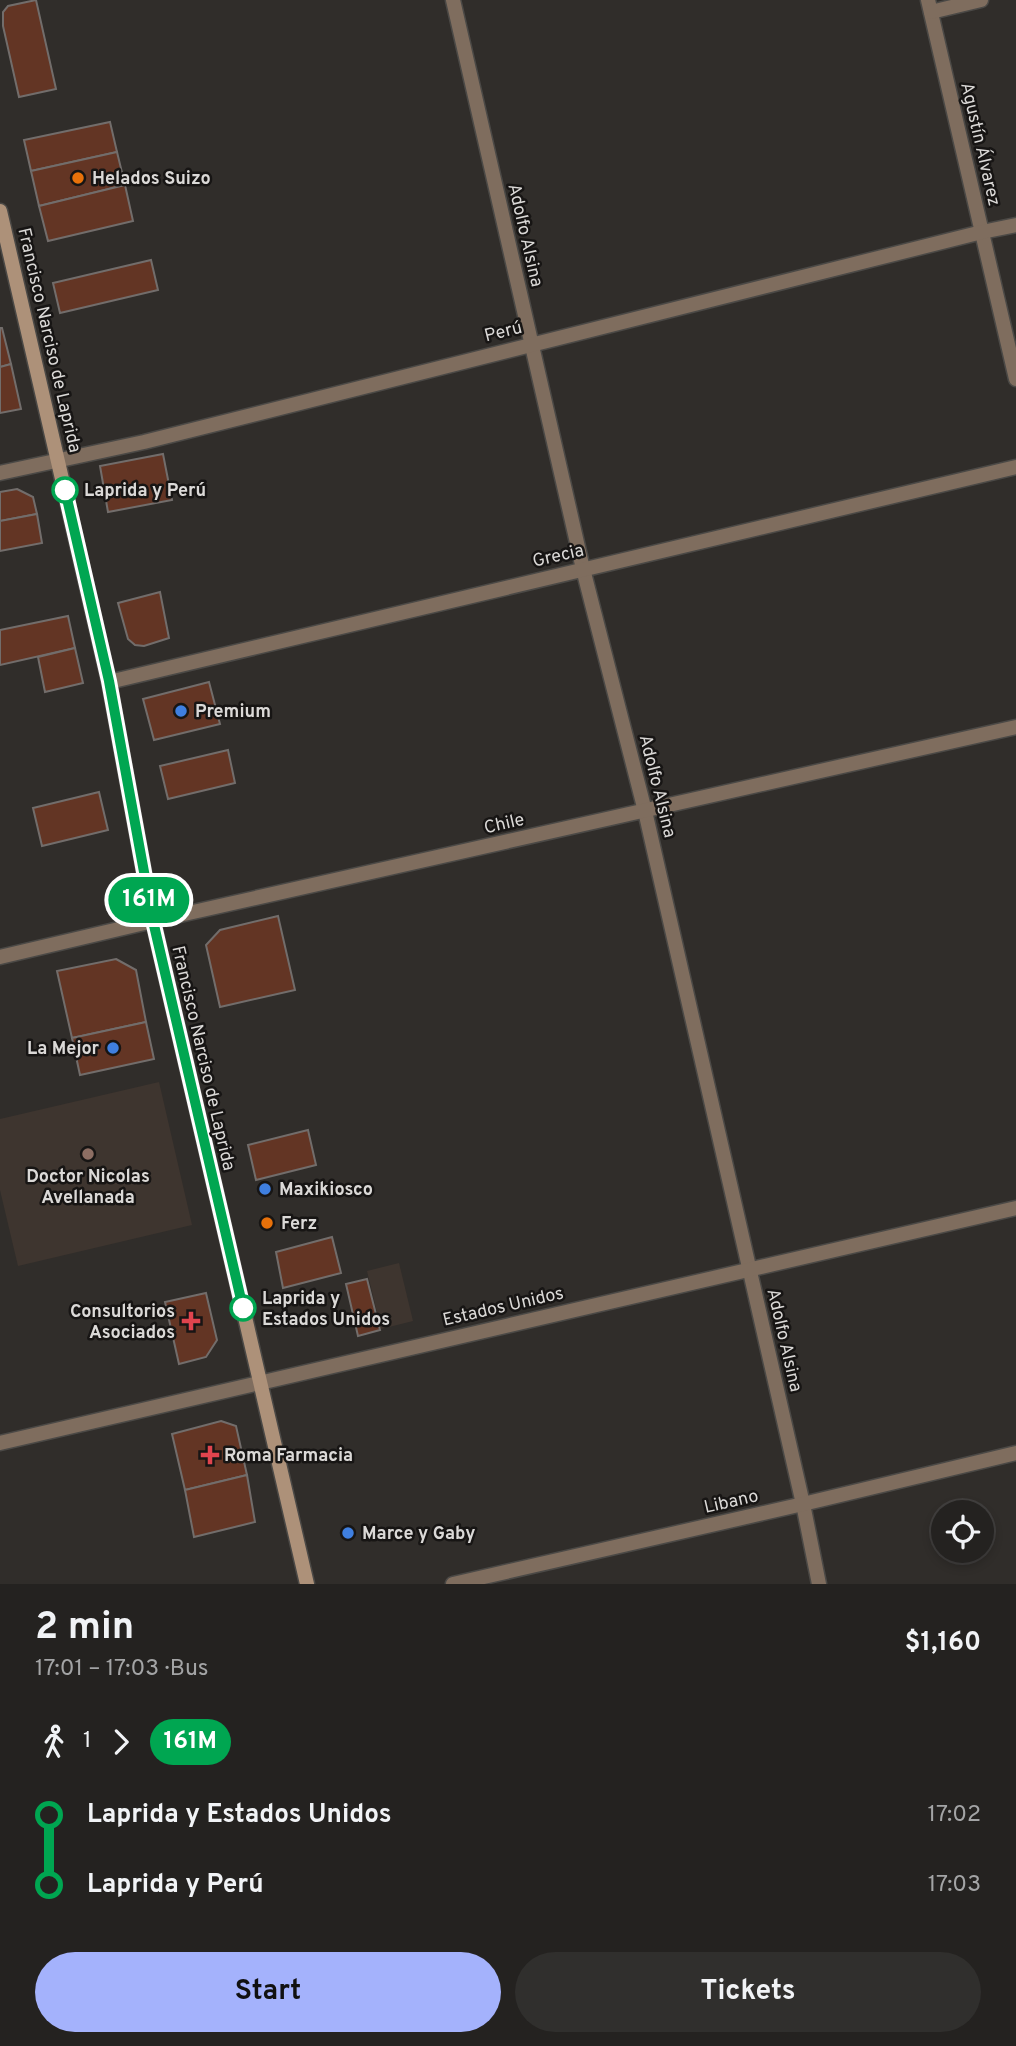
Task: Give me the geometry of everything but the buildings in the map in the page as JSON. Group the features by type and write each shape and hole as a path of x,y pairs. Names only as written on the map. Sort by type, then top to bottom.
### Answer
{"main road":[{"name":"Francisco Narciso de Laprida","path":"0,211 109,681 153,921 307,1584"}],"street":[{"name":"Adolfo Alsina","path":"453,0 583,569 645,811 819,1584"},
{"path":"930,6 981,0"},
{"name":"Agustín Álvarez","path":"930,6 1016,379"},
{"name":"Perú","path":"0,473 144,442 1016,225"},
{"name":"Grecia","path":"109,681 1016,467"},
{"name":"Chile","path":"0,957 1016,727"},
{"name":"Estados Unidos","path":"0,1443 1016,1208"},
{"name":"Libano","path":"453,1584 1016,1453"}],"shaded area":[{"name":"Doctor Nicolas Avellanada","path":"159,1082 192,1225 18,1266 0,1190 0,1119"},
{"path":"399,1263 413,1321 381,1329 367,1271"}],"bus line":[{"name":"161M","path":"65,490 109,681 153,921 243,1308"}],"place":[{"name":"Helados Suizo","path":"78,178"},
{"name":"Laprida y Perú","path":"65,490"},
{"name":"Premium","path":"181,711"},
{"name":"La Mejor","path":"113,1048"},
{"name":"Doctor Nicolas Avellanada","path":"88,1154"},
{"name":"Maxikiosco","path":"265,1189"},
{"name":"Ferz","path":"267,1223"},
{"name":"Laprida y Estados Unidos","path":"243,1308"},
{"name":"Consultorios Asociados","path":"191,1321"},
{"name":"Roma Farmacia","path":"210,1455"},
{"name":"Marce y Gaby","path":"348,1533"}]}
